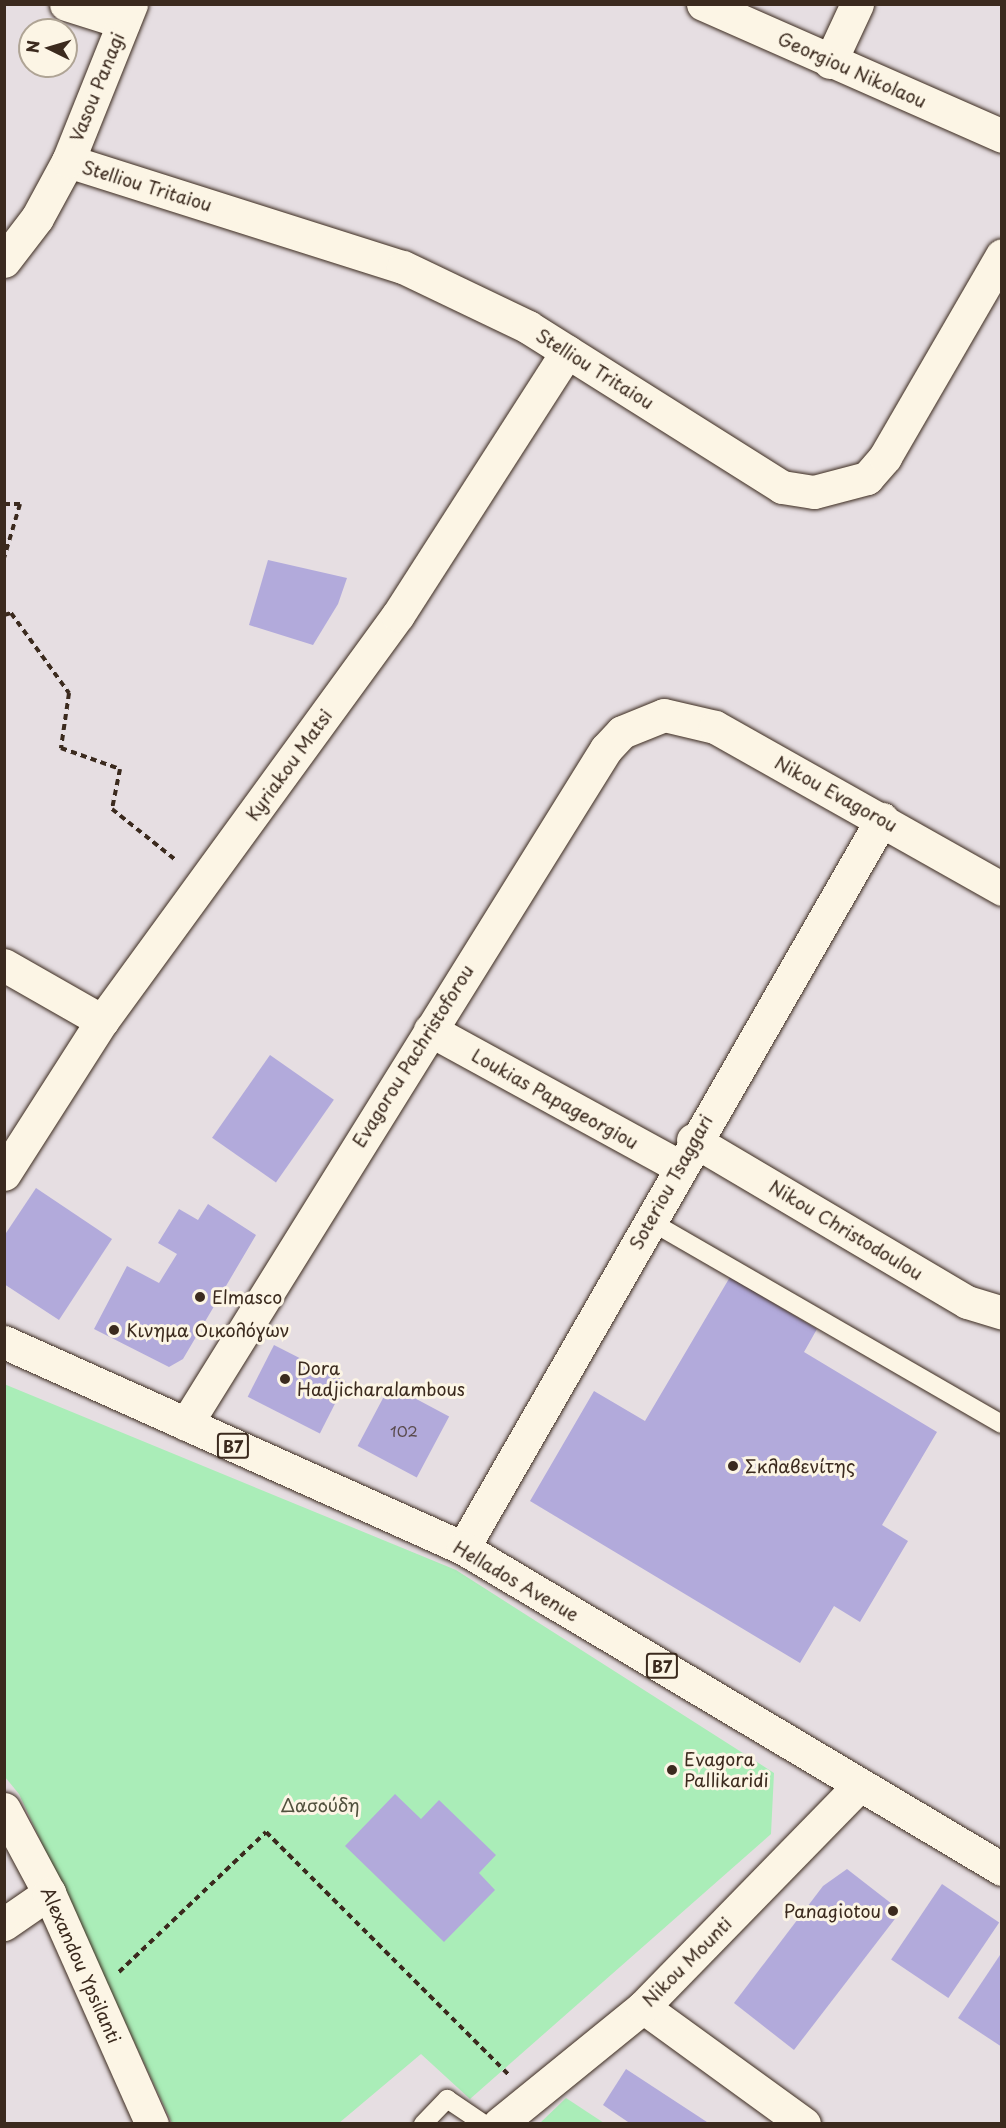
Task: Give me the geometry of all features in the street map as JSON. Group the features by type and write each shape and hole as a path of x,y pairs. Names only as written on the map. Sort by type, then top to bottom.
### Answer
{"street":[{"path":"66,4 127,13"},
{"name":"Georgiou Nikolaou","path":"703,4 830,62 1002,135"},
{"path":"830,62 857,4"},
{"name":"Vasou Panagi","path":"4,261 37,218 68,161 127,13"},
{"name":"Stelliou Tritaiou","path":"68,161 403,267 567,352 782,487 814,492 842,489 867,478 885,457 1002,255"},
{"name":"Kyriakou Matsi","path":"4,1174 102,1021 398,615 567,352"},
{"name":"Nikou Evagorou","path":"664,715 715,726 1002,889"},
{"name":"Evagorou Pachristoforou","path":"186,1424 429,1030 606,749 642,720 664,715"},
{"name":"Soteriou Tsaggari","path":"463,1548 687,1154 882,819"},
{"path":"4,965 102,1021"},
{"name":"Loukias Papageorgiou","path":"429,1030 687,1154"},
{"name":"Nikou Christodoulou","path":"687,1154 967,1302 1002,1313"},
{"name":"Hellados Avenue","path":"4,1342 463,1548 1002,1869"},
{"name":"Nikou Mounti","path":"499,2124 643,2007 860,1785"},
{"name":"Alexandou Ypsilanti","path":"4,1809 49,1893 152,2124"},
{"path":"4,1924 49,1893"},
{"path":"643,2007 768,2114 804,2124"}],"lane":[{"path":"650,1221 1002,1424"},
{"path":"423,2124 447,2099 484,2124"}],"path":[{"path":"4,504 20,504 4,558"},
{"path":"4,615 11,613 69,693 61,748 120,769 112,809 204,882"},
{"path":"95,1996 266,1832 531,2096"}],"green space":[{"name":"Δασούδη","path":"4,1384 456,1570 774,1773 771,1834 470,2099 421,2054 339,2123 172,2123 19,1794 5,1777"},
{"path":"566,2098 604,2123 540,2123"}],"building":[{"path":"268,560 347,578 338,604 313,645 249,625"},
{"path":"270,1055 334,1100 276,1182 212,1138"},
{"path":"36,1188 112,1239 59,1320 4,1284 4,1236"},
{"path":"208,1204 256,1235 183,1359 169,1367 94,1329 127,1266 159,1283 177,1254 158,1243 179,1209 198,1220"},
{"name":"Σκλαβενίτης","path":"730,1277 817,1329 804,1352 937,1432 882,1525 908,1541 860,1622 834,1606 800,1663 530,1501 594,1391 645,1421"},
{"path":"274,1345 346,1382 320,1433 248,1397"},
{"path":"390,1385 449,1416 417,1477 358,1446"},
{"path":"395,1794 421,1819 439,1800 496,1855 479,1873 495,1890 444,1942 345,1846"},
{"path":"847,1869 901,1911 794,2050 734,2003 823,1886"},
{"path":"942,1884 999,1923 948,1998 891,1959"},
{"path":"1002,1952 1002,2047 958,2018"},
{"path":"626,2069 710,2124 631,2124 603,2105"}],"place":[{"name":"Elmasco","path":"200,1297"},
{"name":"Κινημα Οικολόγων","path":"114,1330"},
{"name":"Dora Hadjicharalambous","path":"285,1379"},
{"name":"Σκλαβενίτης","path":"733,1466"},
{"name":"Evagora Pallikaridi","path":"672,1770"},
{"name":"Panagiotou","path":"893,1911"}]}
